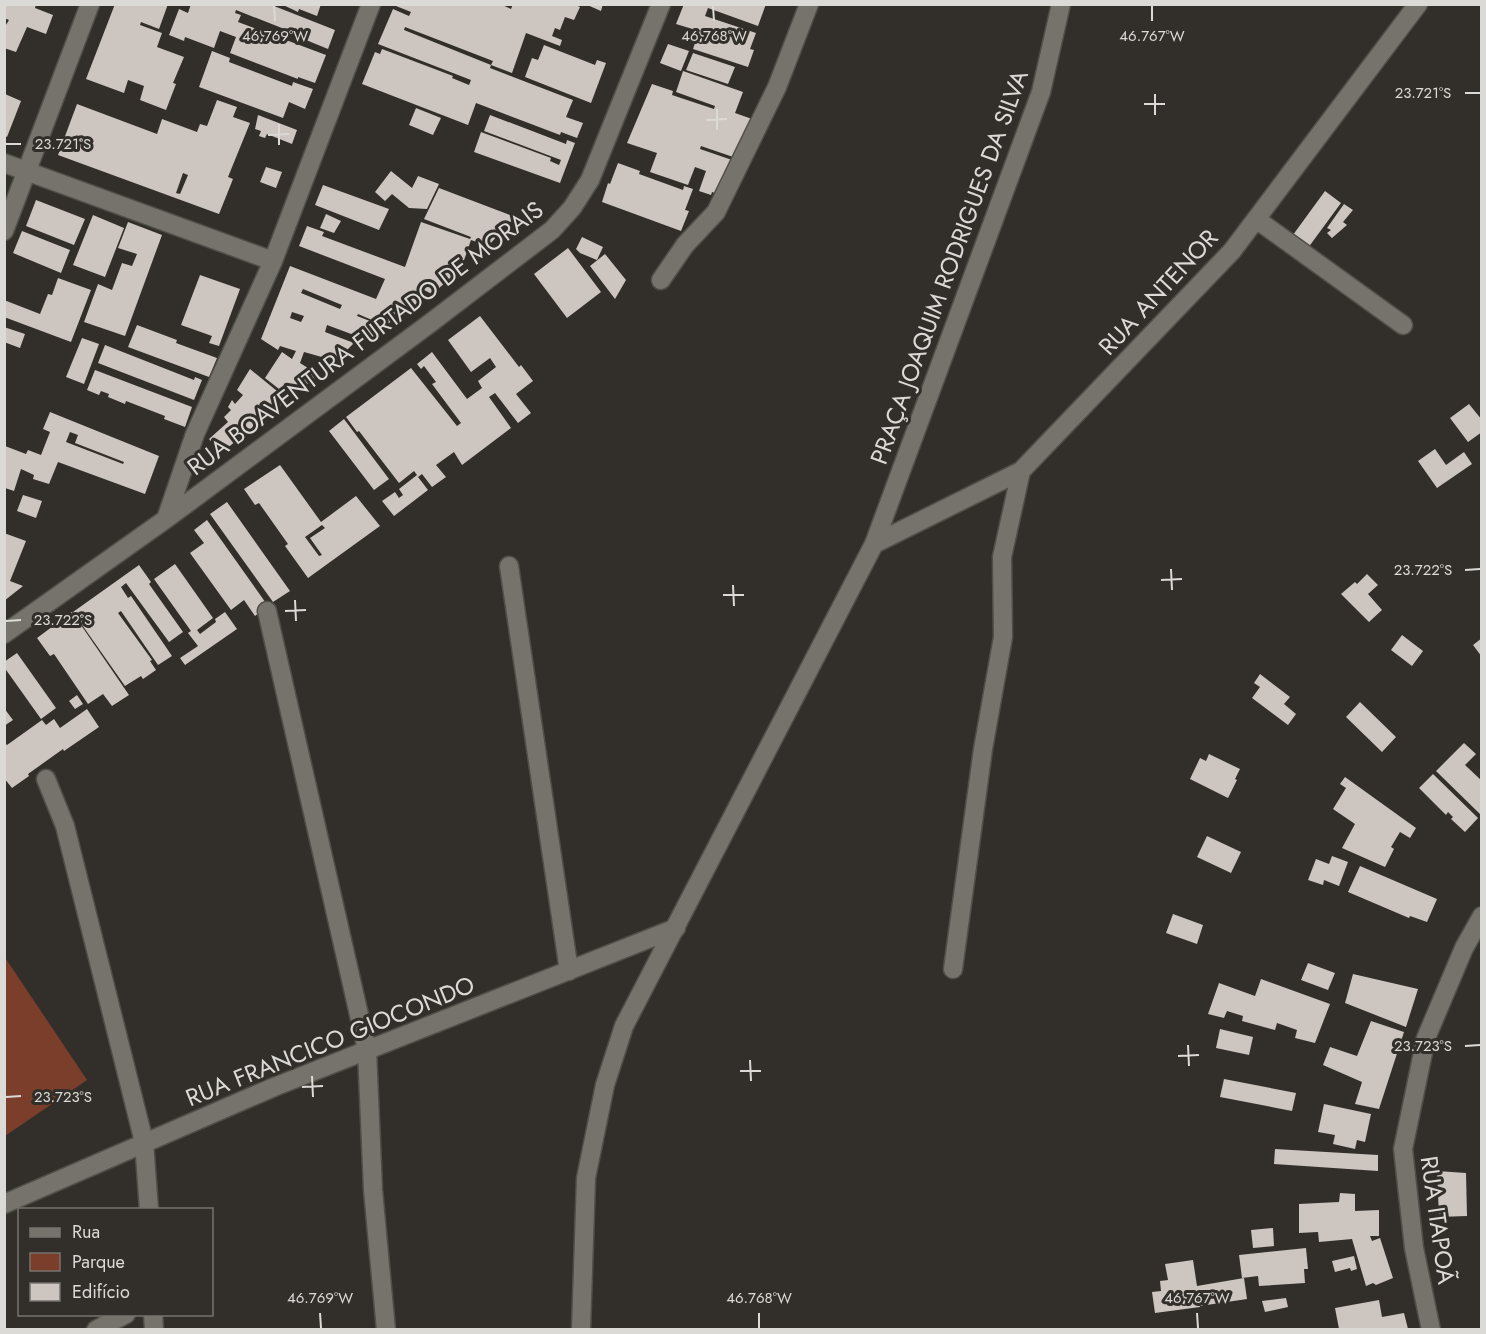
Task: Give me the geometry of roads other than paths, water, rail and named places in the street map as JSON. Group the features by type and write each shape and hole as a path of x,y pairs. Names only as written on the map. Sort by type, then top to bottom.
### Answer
{"street":[{"path":"4,231 90,4"},
{"path":"166,519 195,434 273,261 371,4"},
{"name":"RUA BOAVENTURA FURTADO DE MORAIS","path":"4,634 166,519 552,230 572,208 590,180 661,4"},
{"path":"661,280 685,245 716,212 773,96 809,4"},
{"name":"PRAÇA JOAQUIM RODRIGUES DA SILVA","path":"580,1329 586,1178 605,1085 624,1026 874,544 1041,92 1061,4"},
{"name":"RUA ANTENOR","path":"874,544 1021,471 1232,251 1418,4"},
{"path":"4,163 273,261"},
{"path":"1256,219 1402,325"},
{"path":"953,969 983,749 1003,637 1002,557 1021,471"},
{"path":"509,566 569,971"},
{"path":"267,611 367,1050 373,1190 386,1329"},
{"path":"46,779 65,826 144,1142 149,1208"},
{"name":"RUA ITAPOÃ","path":"1431,1329 1414,1248 1403,1149 1426,1038 1464,948 1482,916"},
{"name":"RUA FRANCICO GIOCONDO","path":"4,1204 144,1142 367,1050 676,928"},
{"path":"96,1329 122,1316"}]}
